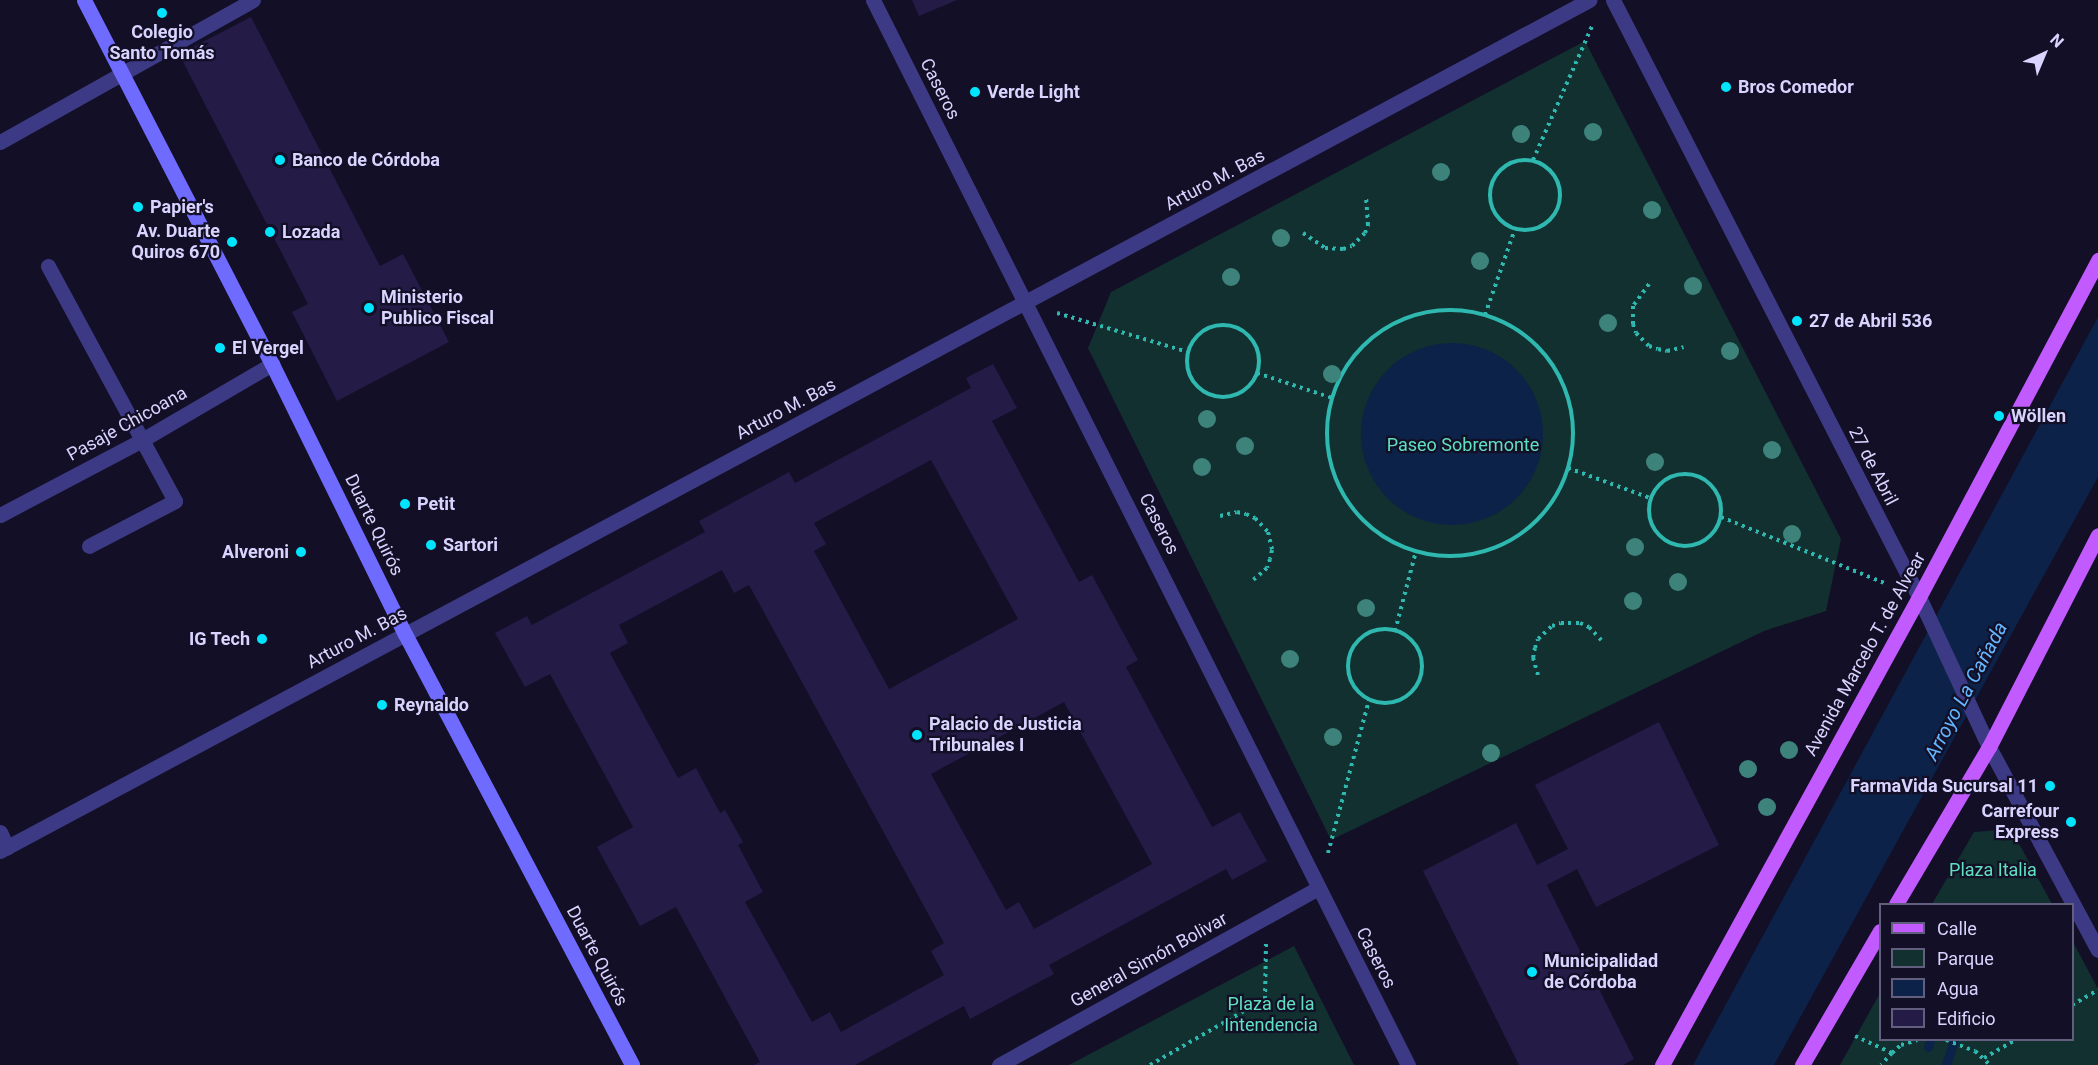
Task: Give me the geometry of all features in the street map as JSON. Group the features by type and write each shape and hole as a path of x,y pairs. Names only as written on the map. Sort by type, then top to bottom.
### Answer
{"main road":[{"name":"Duarte Quirós","path":"84,0 272,364 405,634 632,1065"},
{"name":"Avenida Marcelo T. de Alvear","path":"1662,1065 1919,597 2098,260"},
{"path":"1897,903 1989,747 2098,535"},
{"path":"1802,1065 1879,934"}],"street":[{"path":"0,142 253,0"},
{"name":"Caseros","path":"873,0 1408,1065"},
{"name":"Arturo M. Bas","path":"4,849 1026,304 1589,0"},
{"name":"27 de Abril","path":"1613,0 1919,597 1989,747 2073,903"},
{"path":"48,266 175,501 89,546"},
{"name":"Pasaje Chicoana","path":"0,516 142,440 272,364"},
{"path":"0,832 4,849"},
{"name":"General Simón Bolivar","path":"999,1065 1318,888"},
{"name":"27 de Abril","path":"2074,905 2098,950"}],"path":[{"path":"1533,160 1594,21"},
{"path":"1533,160 1544,164 1558,181 1560,203 1548,222 1526,230 1515,229 1504,224 1496,214 1490,191 1493,179 1510,162 1533,160"},
{"path":"1303,233 1325,248 1343,249 1352,246 1365,233 1368,225 1366,198"},
{"path":"1485,315 1515,229"},
{"path":"1648,284 1633,306 1633,324 1636,333 1642,340 1658,349 1667,351 1684,347"},
{"path":"1026,304 1188,352"},
{"path":"1453,310 1485,315 1514,328 1539,348 1558,374 1570,404 1574,436 1568,468 1556,497 1536,522 1510,541 1480,553 1447,556 1416,551 1386,538 1361,518 1342,492 1330,462 1327,430 1332,398 1345,369 1365,344 1391,325 1421,313 1453,310"},
{"path":"1211,327 1234,327 1244,332 1258,350 1257,373 1252,384 1232,397 1207,394 1190,376 1187,364 1188,352 1194,341 1211,327"},
{"path":"1257,373 1332,398"},
{"path":"1568,468 1650,498"},
{"path":"1688,473 1710,483 1718,493 1720,517 1708,538 1698,544 1675,545 1656,532 1650,521 1650,498 1656,487 1665,479 1676,474 1688,473"},
{"path":"1220,516 1246,514 1255,518 1268,532 1272,550 1270,559 1267,567 1253,580"},
{"path":"1720,517 1919,597"},
{"path":"1395,631 1416,551"},
{"path":"1538,675 1534,667 1535,648 1538,639 1552,626 1561,623 1580,623 1589,627 1601,640"},
{"path":"1383,629 1395,631 1406,636 1420,655 1420,679 1404,698 1393,702 1369,700 1359,693 1352,683 1348,659 1356,643 1371,632 1383,629"},
{"path":"1318,888 1369,700"},
{"path":"1150,1065 1265,999 1266,917"},
{"path":"2074,1004 2098,990"},
{"path":"1856,1036 1892,1053"},
{"path":"1881,1065 1901,1045 1914,1041"},
{"path":"1952,1041 1984,1058 1990,1065"},
{"path":"1984,1058 2013,1041"}],"green space":[{"name":"Paseo Sobremonte","path":"1585,41 1841,539 1826,611 1764,631 1331,840 1088,348 1111,292"},
{"name":"Plaza Italia","path":"2011,829 2051,903 1933,903 1974,832"},
{"path":"2074,944 2098,989 2098,1065 1840,1065 1879,995 1879,1041 2074,1041"},
{"name":"Plaza de la Intendencia","path":"1294,946 1354,1065 1069,1065"}],"water":[{"name":"Arroyo La Cañada","path":"2098,317 2098,477 1774,1065 1693,1065"},
{"path":"1452,343 1470,344 1487,350 1503,358 1517,369 1528,383 1536,399 1542,416 1542,452 1536,469 1528,485 1517,499 1503,510 1487,518 1470,524 1452,525 1434,524 1417,518 1401,510 1387,499 1376,485 1368,469 1362,452 1361,434 1362,416 1368,399 1376,383 1387,369 1401,358 1417,350 1434,344"}],"building":[{"path":"912,0 957,0 919,16"},
{"name":"Banco de Córdoba","path":"251,17 380,266 403,254 449,342 337,401 292,312 308,304 179,54"},
{"name":"Palacio de Justicia Tribunales I","path":"993,364 1017,408 992,421 1079,582 1092,575 1138,660 1126,667 1212,827 1240,812 1267,861 1232,880 1226,869 1049,965 1054,974 970,1019 964,1006 855,1065 754,1065 760,1062 676,907 640,926 597,847 633,827 550,674 525,687 495,633 527,616 532,625 705,532 699,521 789,472 795,483 971,388 966,378","holes":["931,460 1018,619 889,689 814,551 826,544 814,523","722,570 734,593 749,585 944,943 931,951 944,975 841,1032 830,1012 812,1022 745,902 763,892 738,845 743,842 725,810 720,813 696,768 678,778 610,653 628,643 619,625","1064,702 1152,864 1034,929 1019,902 1006,910 931,774"]},
{"path":"1659,722 1719,845 1596,907 1577,869 1547,885 1634,1059 1623,1065 1519,1065 1423,871 1516,823 1537,865 1568,849 1535,785"}],"waterway":[{"path":"1928,1047 1930,1041"},
{"path":"1946,1065 1954,1041"}],"place":[{"name":"Colegio Santo Tomás","path":"162,13"},
{"name":"Bros Comedor","path":"1726,87"},
{"name":"Verde Light","path":"975,92"},
{"name":"Banco de Córdoba","path":"280,160"},
{"name":"Papier's","path":"138,207"},
{"name":"Lozada","path":"270,232"},
{"name":"Av. Duarte Quiros 670","path":"232,242"},
{"name":"Ministerio Publico Fiscal","path":"369,308"},
{"name":"27 de Abril 536","path":"1797,321"},
{"name":"El Vergel","path":"220,348"},
{"name":"Wöllen","path":"1999,416"},
{"name":"Petit","path":"405,504"},
{"name":"Sartori","path":"431,545"},
{"name":"Alveroni","path":"301,552"},
{"name":"IG Tech","path":"262,639"},
{"name":"Reynaldo","path":"382,705"},
{"name":"Palacio de Justicia Tribunales I","path":"917,735"},
{"name":"FarmaVida Sucursal 11","path":"2050,786"},
{"name":"Carrefour Express","path":"2071,822"},
{"name":"Municipalidad de Córdoba","path":"1532,972"}]}
